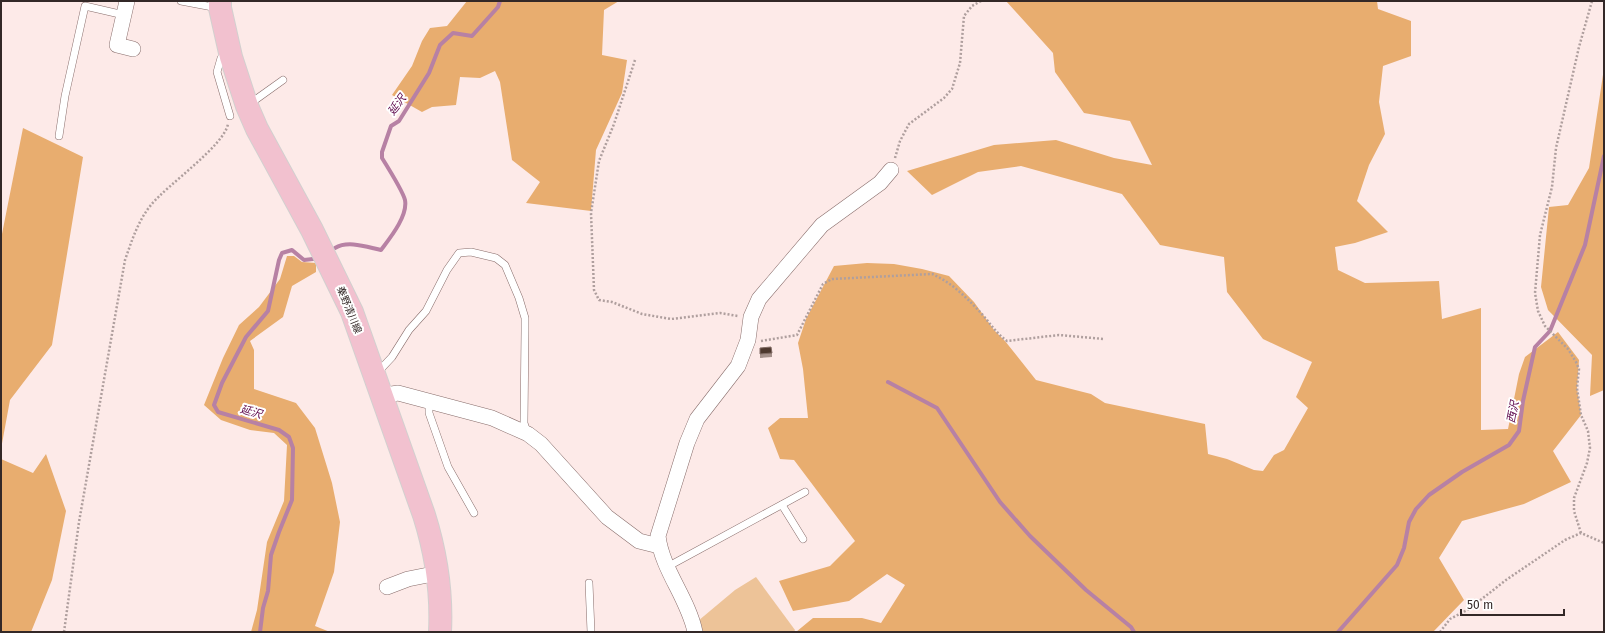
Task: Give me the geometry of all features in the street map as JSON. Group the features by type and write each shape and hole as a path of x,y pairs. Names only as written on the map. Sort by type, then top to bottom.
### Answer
{"main road":[{"name":"秦野清川線","path":"220,5 231,57 238,111 257,129 312,230 352,312 424,515 432,541 438,574 441,615 440,632"}],"street":[{"path":"126,8 117,45 133,49"},
{"path":"695,632 692,620 667,567 659,546 658,536 687,443 697,419 738,366 748,340 751,317 759,299 822,225 880,183 892,170"},
{"path":"377,386 429,402 492,418 528,434 540,444 607,517 639,541 659,546"},
{"path":"388,587 408,579 438,574"}],"lane":[{"path":"181,1 220,5"},
{"path":"59,136 65,96 85,6 126,8"},
{"path":"238,111 283,80"},
{"path":"377,386 392,356 409,330 426,311 447,270 459,253 471,252 496,258 505,265 519,298 525,318 524,422 528,434"},
{"path":"429,402 429,413 448,467 474,513"},
{"path":"667,567 804,492"},
{"path":"782,505 803,539"},
{"path":"589,584 591,632"}],"path":[{"path":"892,170 900,141 909,124 944,98 952,88 960,63 964,16 972,6 981,1"},
{"path":"1581,533 1574,511 1574,498 1587,463 1590,448 1588,431 1582,415 1577,388 1579,369 1568,349 1545,326 1538,311 1535,293 1540,235 1552,187 1556,148 1578,47 1592,1"},
{"path":"635,60 614,124 599,161 591,212 594,290 599,300 612,302 642,314 671,319 720,314 751,317"},
{"path":"64,632 79,522 125,260 136,228 151,204 213,147 227,130 238,111"},
{"path":"748,340 762,341 797,335 822,284 832,279 932,274 943,279 963,294 1000,336 1007,341 1059,336 1104,339"},
{"path":"1440,632 1450,620 1469,609 1516,573 1564,540 1581,533 1604,543"}],"shaded area":[{"path":"467,1 619,1 604,10 602,55 627,60 622,93 596,150 591,211 526,203 540,182 512,160 500,82 495,71 480,78 460,77 456,105 432,107 422,112 392,95 412,66 422,41 430,28 447,26"},
{"path":"1006,1 1377,1 1378,9 1411,21 1411,56 1383,66 1379,102 1385,134 1369,165 1357,201 1388,232 1355,243 1335,247 1338,270 1365,283 1439,281 1442,319 1481,308 1481,430 1508,429 1519,374 1525,357 1558,332 1579,360 1577,388 1581,415 1553,451 1571,482 1524,504 1462,521 1439,558 1464,600 1433,632 796,632 813,618 862,618 881,623 905,585 887,574 849,601 793,611 779,581 830,566 855,541 794,460 780,459 768,428 780,418 808,418 803,369 798,343 806,319 834,266 867,263 894,264 949,276 974,302 994,330 1005,341 1036,380 1091,394 1105,403 1205,424 1208,454 1227,459 1254,470 1263,471 1274,455 1284,450 1308,408 1296,397 1312,362 1263,339 1227,292 1224,257 1160,245 1122,194 1021,166 978,172 932,195 907,171 994,145 1056,140 1114,158 1152,165 1130,121 1084,113 1055,72 1053,53"},
{"path":"1604,68 1604,390 1590,396 1592,355 1548,310 1541,287 1549,207 1568,205 1589,168"},
{"path":"23,128 83,157 52,345 10,400 1,449 1,239"},
{"path":"287,256 294,256 302,262 316,263 316,272 292,286 283,317 250,341 254,350 254,389 296,403 315,428 332,483 340,522 334,572 315,626 330,632 251,632 257,610 267,542 284,501 287,445 274,433 250,430 221,420 204,405 223,358 239,325 259,307 280,279"},
{"path":"46,454 66,511 52,580 31,632 1,632 1,459 33,473"},
{"path":"756,577 795,630 794,632 700,632 698,621 735,590"}],"building":[{"path":"771,347 772,353 760,354 760,348"}],"waterway":[{"name":"延沢","path":"335,248 352,244 381,250 393,233 404,213 405,200 395,179 382,158 382,152 391,126 399,121 429,73 440,45 453,33 472,36 498,7 500,1"},
{"name":"西沢","path":"1338,632 1397,565 1404,548 1409,522 1416,509 1429,495 1462,472 1509,445 1519,431 1523,401 1535,347 1550,331 1585,245 1604,156"},
{"name":"延沢","path":"260,632 263,608 268,591 271,555 292,500 293,448 289,437 279,430 218,412 214,405 222,383 246,337 268,311 279,260 282,253 292,250 304,260 313,259"},
{"path":"888,382 937,408 1000,502 1030,536 1086,590 1131,627 1134,632"}]}
